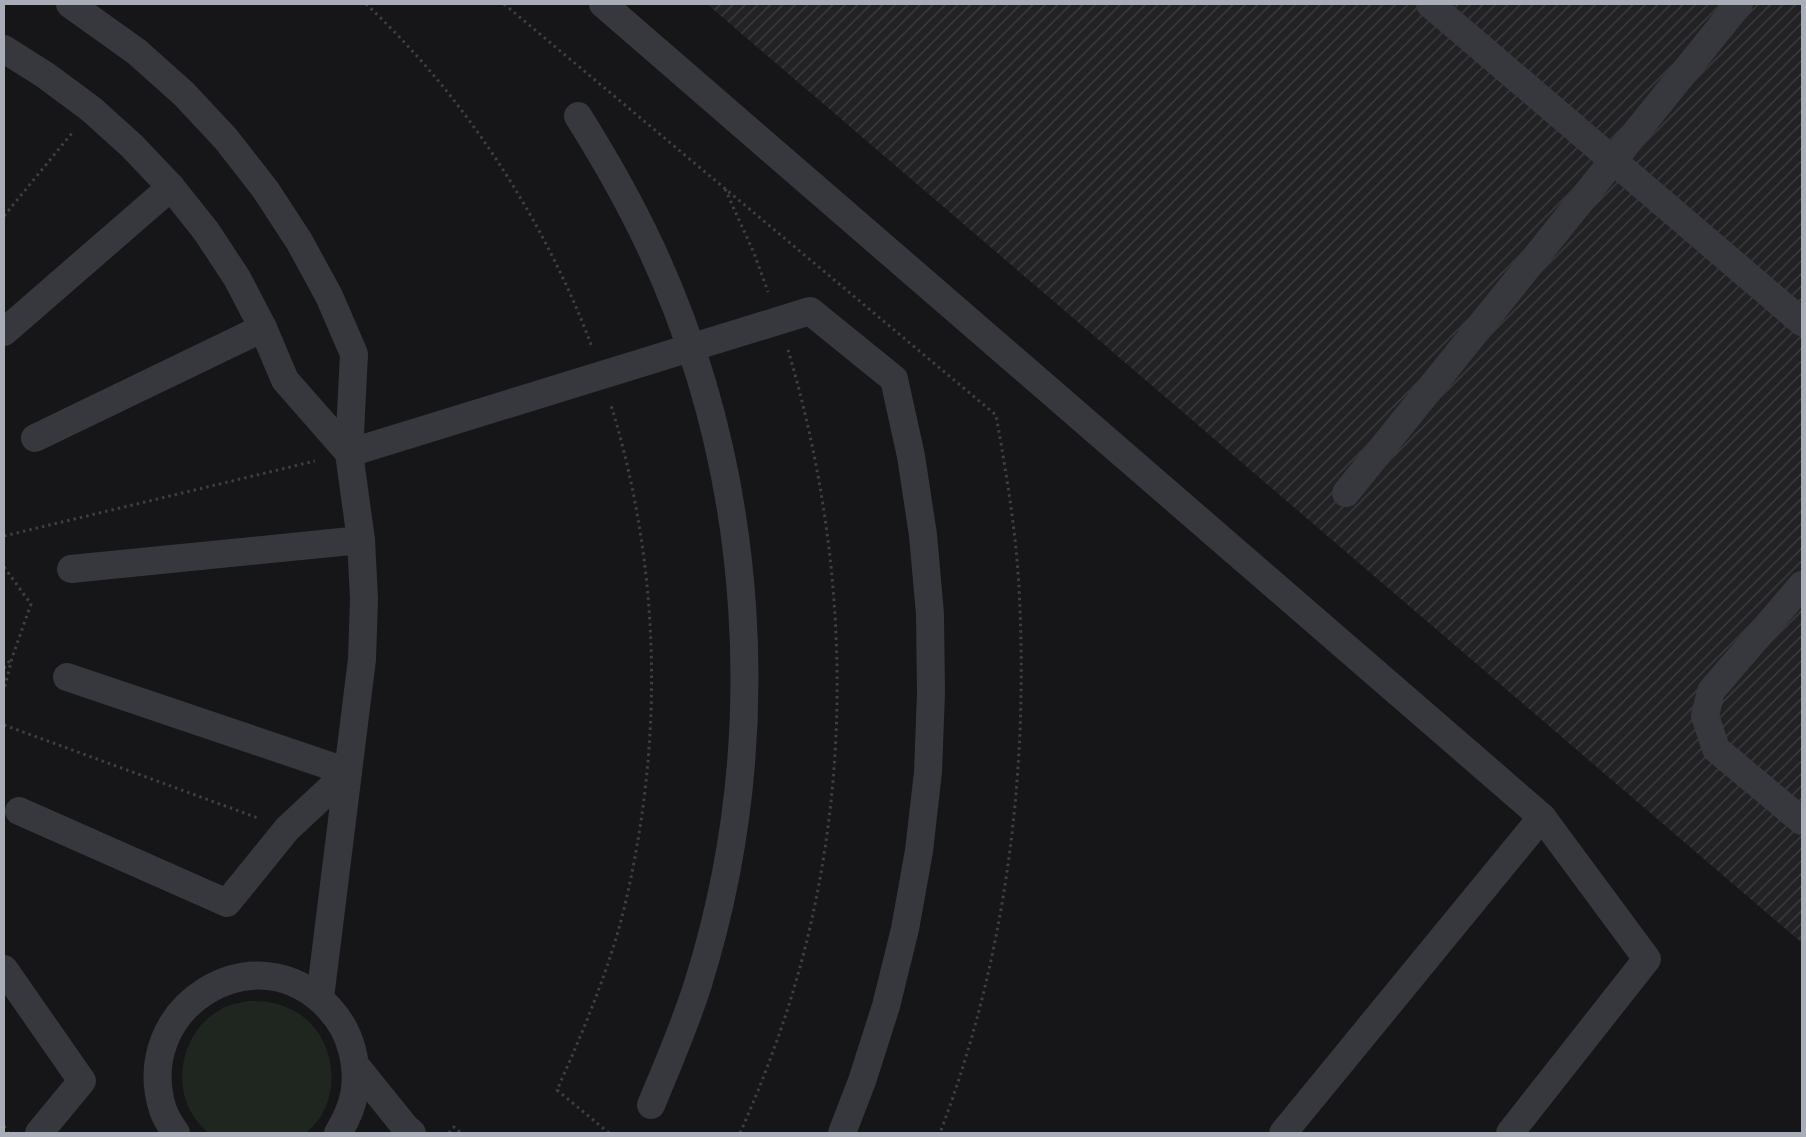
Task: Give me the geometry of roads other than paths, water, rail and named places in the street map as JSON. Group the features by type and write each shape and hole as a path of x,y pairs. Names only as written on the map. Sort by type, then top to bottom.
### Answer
{"street":[{"path":"70,4 137,52 184,94 226,139 265,189 299,241 329,296 354,354 349,453 361,540 364,600 362,658 320,998"},
{"path":"603,4 1542,817 1647,959 1510,1133"},
{"path":"1430,4 1802,322"},
{"path":"1346,493 1739,4"},
{"path":"4,49 46,75 91,109 132,146 171,187 211,239 236,278 263,328 285,380 349,453"},
{"path":"578,116 605,160 641,227 671,297 690,348 708,406 723,470 734,534 741,598 744,654 743,729 738,794 728,858 715,921 698,984 676,1045 651,1105"},
{"path":"4,332 171,187"},
{"path":"349,453 810,310 894,379 911,456 923,535 930,614 931,693 928,762 919,851 905,929 886,1006 862,1081 842,1133"},
{"path":"35,438 263,328"},
{"path":"72,569 361,540"},
{"path":"1802,585 1711,691 1705,716 1716,749 1802,821"},
{"path":"67,677 348,772"},
{"path":"19,811 227,903 287,829 348,772"},
{"path":"1284,1133 1542,817"},
{"path":"4,969 82,1081 39,1133"},
{"path":"176,1133 163,1111 158,1086 158,1060 166,1035 179,1013 198,994 222,982 246,976 273,977 298,984 320,998 338,1018 350,1041 356,1066 355,1092 348,1117 338,1133"},
{"path":"356,1066 412,1133"}]}
